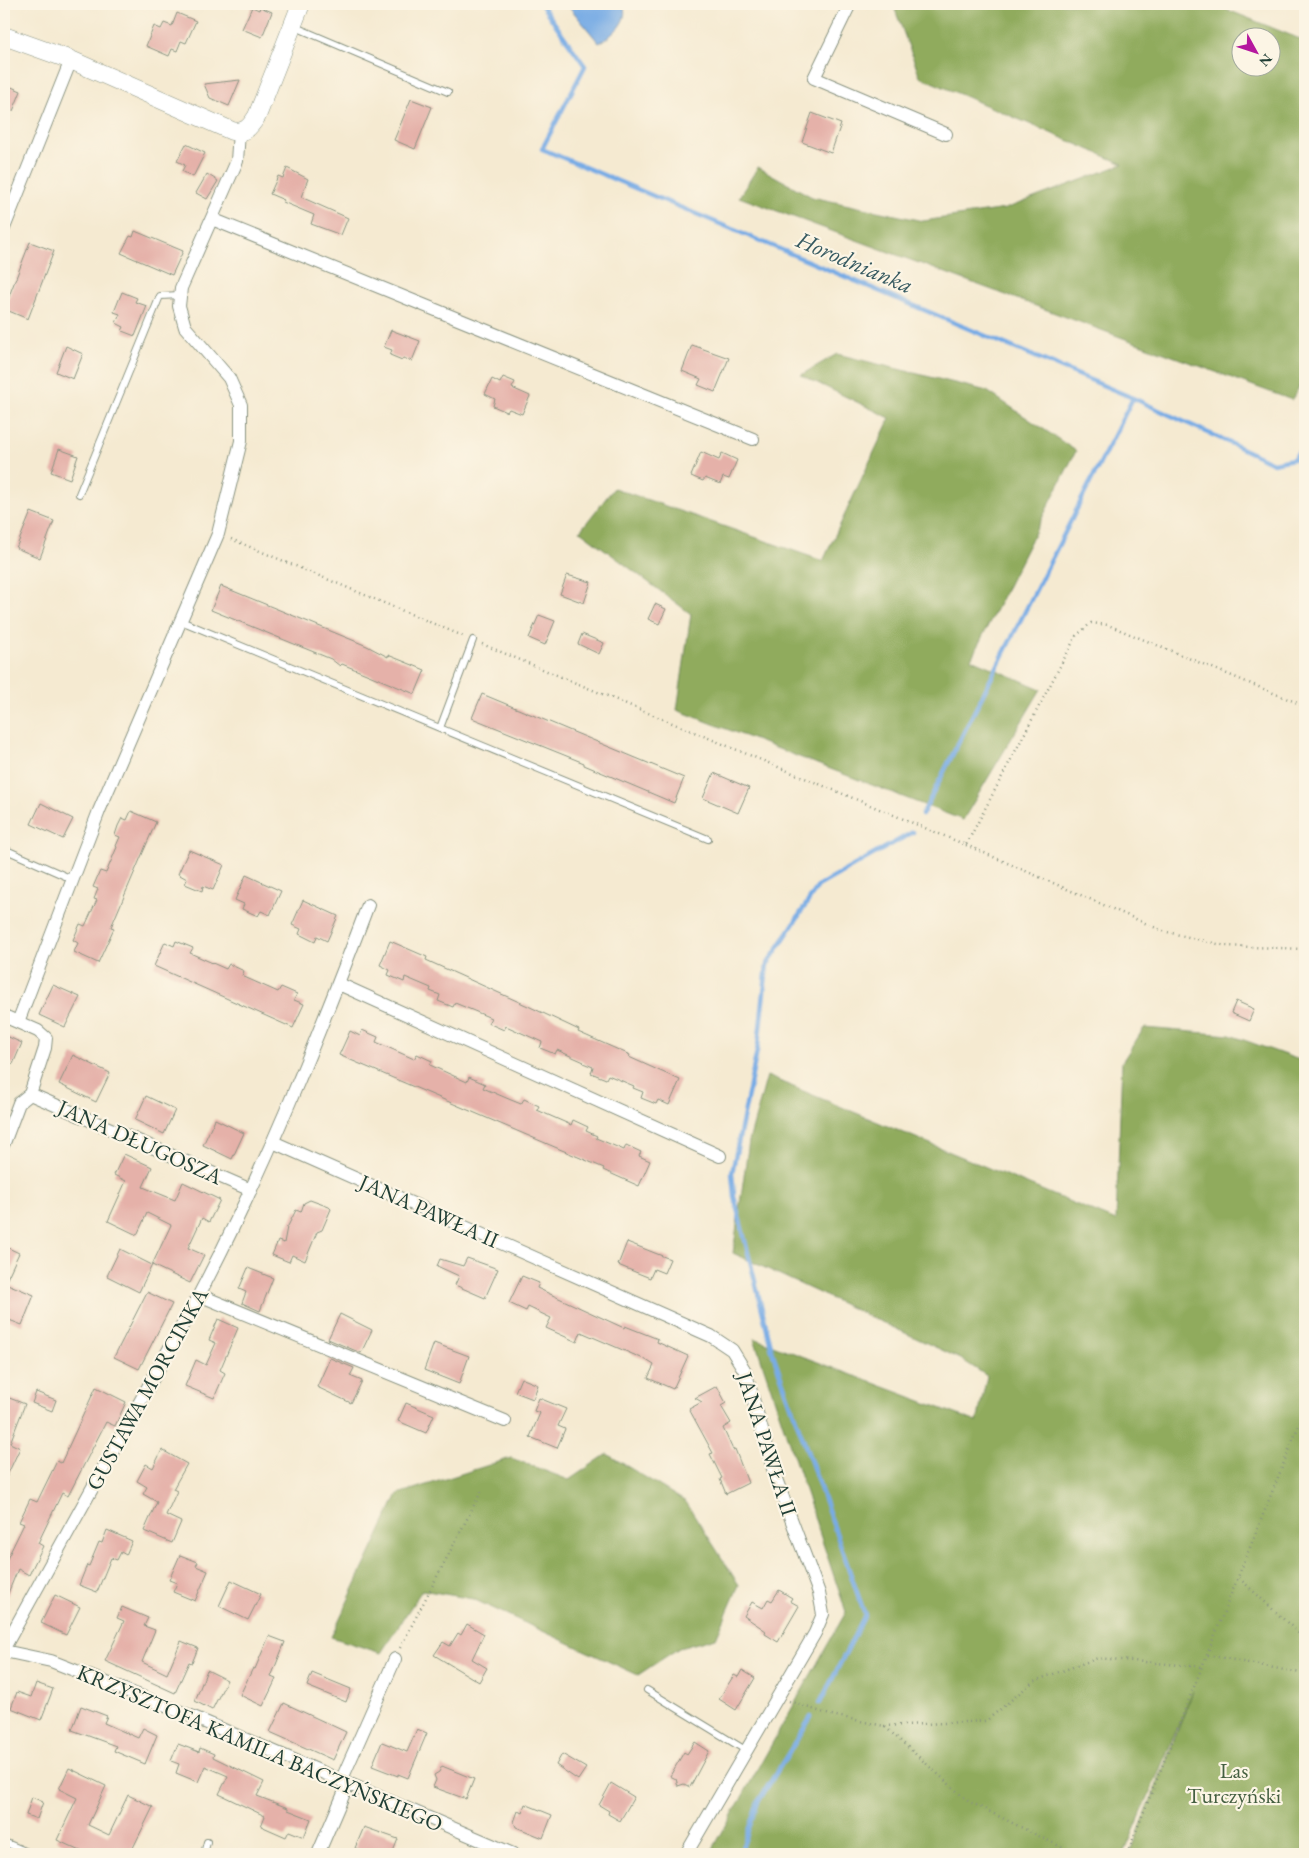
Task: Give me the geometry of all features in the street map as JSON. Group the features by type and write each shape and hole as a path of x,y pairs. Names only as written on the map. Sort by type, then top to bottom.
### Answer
{"street":[{"path":"4,36 71,60 239,132 250,128 258,116 301,4"},
{"path":"850,4 814,78 946,134"},
{"path":"4,228 71,60"},
{"path":"4,1016 18,1022 99,811 218,534 241,441 241,405 229,378 185,327 179,306 181,288 237,161 239,132"},
{"path":"212,219 753,439"},
{"name":"GUSTAWA MORCINKA","path":"4,1649 228,1240 280,1125 368,905"},
{"path":"338,984 720,1156"},
{"name":"JANA DŁUGOSZA","path":"4,1143 19,1103 30,1094 45,1048 46,1038 38,1031 18,1022"},
{"name":"JANA DŁUGOSZA","path":"30,1094 251,1190"},
{"name":"JANA PAWŁA II","path":"272,1142 711,1336 732,1350 746,1371 776,1479 819,1593 822,1614 815,1633 686,1854"},
{"path":"199,1295 505,1421"},
{"name":"KRZYSZTOFA KAMILA BACZYŃSKIEGO","path":"4,1649 60,1664 191,1716 513,1854"},
{"path":"318,1854 395,1659"}],"lane":[{"path":"293,26 448,92"},
{"path":"79,494 160,296 180,295"},
{"path":"181,621 708,839"},
{"path":"440,728 473,640"},
{"path":"4,849 72,879"},
{"path":"647,1690 747,1750"},
{"path":"4,1842 32,1854"},
{"path":"204,1854 207,1842"}],"path":[{"path":"218,534 966,845 1163,931 1226,946 1305,949"},
{"path":"966,845 1076,636 1091,623 1108,625 1305,706"},
{"path":"1128,1854 1305,1410"},
{"path":"395,1659 482,1490"},
{"path":"1239,1578 1305,1638"},
{"path":"1208,1655 1305,1674"},
{"path":"778,1698 827,1714 884,1726 986,1721 1034,1681 1098,1658 1203,1667"},
{"path":"884,1726 968,1800 1075,1854"}],"green space":[{"path":"893,4 1213,4 1273,28 1232,28 1232,78 1282,78 1282,32 1305,41 1305,376 1292,400 739,197 758,167 812,197 923,221 1005,209 1123,164 920,77"},
{"path":"837,354 987,391 1076,451 971,659 1041,689 963,820 677,710 691,614 580,531 614,488 823,561 890,418 801,375"},
{"name":"Las Turczyński","path":"1144,1028 1230,1035 1305,1062 1305,1854 1130,1854 1193,1691 1124,1854 710,1854 846,1612 754,1338 977,1422 987,1376 961,1359 733,1253 749,1141 767,1076 1116,1221 1122,1062"},
{"path":"607,1454 686,1502 739,1585 716,1638 679,1648 638,1675 473,1599 422,1590 381,1653 331,1637 398,1494 511,1458 569,1480"}],"water":[{"path":"567,4 622,4 624,16 619,27 599,43"}],"building":[{"path":"252,7 259,10 260,7 272,12 262,37 242,29"},
{"path":"177,13 196,21 186,43 181,41 177,51 172,49 169,56 146,46 154,26 161,29 164,23 172,26"},
{"path":"240,80 229,106 210,98 204,84"},
{"path":"4,84 21,91 13,111 4,108"},
{"path":"411,99 432,107 415,149 394,140"},
{"path":"812,113 841,124 831,153 802,142"},
{"path":"186,144 205,153 193,177 182,171 185,165 177,161"},
{"path":"287,168 308,179 301,197 348,218 341,235 311,224 314,215 283,202 284,200 270,194 278,176 283,178"},
{"path":"207,174 218,181 207,199 196,193"},
{"path":"135,231 183,251 172,275 121,253 130,236 133,237"},
{"path":"30,242 54,251 28,319 4,309"},
{"path":"122,292 137,298 135,302 147,306 135,336 122,331 124,327 116,323 120,314 114,312"},
{"path":"391,330 420,341 412,361 403,358 402,360 390,355 392,350 384,347"},
{"path":"692,345 729,358 715,392 698,385 701,379 682,371"},
{"path":"66,346 83,354 73,379 56,372"},
{"path":"503,377 515,382 512,388 530,396 522,414 509,409 507,412 493,406 495,399 485,394 492,379 500,383"},
{"path":"59,449 78,456 70,479 51,472"},
{"path":"701,452 719,460 722,453 737,460 729,479 723,477 720,484 705,478 703,481 691,476"},
{"path":"31,512 54,521 40,558 16,548"},
{"path":"567,575 591,582 584,603 560,594"},
{"path":"221,586 367,646 388,657 388,655 425,670 415,694 342,664 340,666 331,659 211,610"},
{"path":"655,604 666,609 659,624 648,619"},
{"path":"539,615 555,621 545,645 529,638"},
{"path":"582,634 604,643 599,654 578,644"},
{"path":"482,694 684,778 674,803 584,765 584,763 472,718"},
{"path":"714,773 749,788 738,813 703,798"},
{"path":"41,803 73,819 63,839 31,824"},
{"path":"131,811 156,822 111,927 114,928 98,963 74,952 78,943 73,940 80,924 85,926 97,900 94,899 98,889 93,887 100,871 106,873 117,847 120,837 115,835 118,826 122,818 127,820"},
{"path":"189,850 224,865 213,890 203,886 202,891 185,884 187,879 178,874"},
{"path":"246,875 281,891 270,915 261,911 258,916 242,909 244,904 235,900"},
{"path":"303,900 338,916 327,941 317,936 315,942 299,934 301,929 292,925"},
{"path":"176,941 193,948 190,953 226,969 229,964 244,971 242,976 278,992 281,987 297,994 294,1000 304,1004 293,1028 154,966 165,942 174,946"},
{"path":"390,941 427,957 426,960 579,1030 578,1032 680,1080 669,1105 658,1100 656,1104 641,1098 643,1092 633,1088 634,1086 608,1075 606,1079 591,1073 593,1067 584,1062 557,1050 555,1054 540,1048 542,1042 506,1026 504,1030 488,1023 491,1018 455,1003 453,1007 438,1001 440,995 430,991 431,988 405,977 404,982 388,975 390,970 380,965"},
{"path":"53,985 80,997 65,1027 39,1015"},
{"path":"1236,1001 1254,1009 1249,1021 1231,1013"},
{"path":"362,1030 378,1037 376,1042 414,1059 417,1054 432,1061 430,1065 467,1082 469,1077 485,1084 483,1088 521,1104 524,1099 539,1106 537,1110 571,1125 573,1120 588,1127 586,1131 597,1136 596,1138 624,1150 626,1145 641,1152 639,1156 650,1161 639,1186 603,1170 604,1168 339,1055 350,1031 360,1036"},
{"path":"4,1035 22,1043 13,1064 4,1061"},
{"path":"73,1055 110,1073 96,1102 59,1084"},
{"path":"146,1096 175,1110 164,1134 135,1120"},
{"path":"215,1119 244,1133 232,1159 203,1145"},
{"path":"124,1154 152,1167 143,1187 175,1200 183,1182 220,1200 209,1222 202,1218 188,1248 204,1255 190,1283 152,1265 171,1225 147,1213 137,1235 108,1221 126,1181 114,1175"},
{"path":"310,1200 331,1209 322,1230 317,1232 305,1261 292,1255 289,1262 272,1255 278,1241 284,1243 287,1227 296,1210 301,1212 304,1203"},
{"path":"627,1242 670,1259 664,1273 654,1269 650,1278 618,1265"},
{"path":"4,1246 19,1253 5,1283 34,1295 22,1325 4,1318"},
{"path":"120,1249 152,1265 139,1292 107,1276"},
{"path":"467,1258 498,1269 485,1298 455,1285 459,1276 437,1266 440,1259 463,1266"},
{"path":"248,1268 273,1278 260,1311 242,1303 246,1292 239,1289"},
{"path":"522,1276 539,1283 537,1288 624,1328 625,1326 658,1339 657,1342 688,1356 673,1389 648,1378 654,1365 646,1360 581,1332 577,1342 546,1328 551,1318 528,1307 526,1311 509,1303"},
{"path":"147,1292 172,1304 139,1369 114,1357"},
{"path":"340,1314 372,1330 361,1353 328,1339"},
{"path":"218,1319 238,1328 220,1370 225,1373 214,1398 185,1386 196,1360 206,1365 216,1343 209,1340"},
{"path":"434,1343 469,1356 459,1384 424,1370"},
{"path":"330,1358 354,1368 350,1376 362,1381 351,1403 317,1387"},
{"path":"521,1378 538,1385 533,1399 515,1392"},
{"path":"717,1386 726,1403 721,1406 731,1423 723,1428 733,1450 735,1449 748,1483 726,1494 720,1479 722,1478 710,1454 713,1453 689,1409 702,1402 695,1398"},
{"path":"96,1387 126,1402 115,1426 106,1422 68,1496 62,1493 38,1543 43,1546 29,1575 18,1569 4,1603 4,1565 24,1524 19,1522 30,1499 37,1502 57,1461 61,1463"},
{"path":"36,1392 56,1400 52,1411 32,1403"},
{"path":"4,1396 25,1404 10,1443 20,1448 4,1482"},
{"path":"539,1398 566,1409 558,1426 565,1429 557,1448 530,1437 540,1413 534,1411"},
{"path":"406,1403 434,1415 426,1433 398,1421"},
{"path":"162,1450 187,1464 173,1489 177,1491 166,1515 181,1522 172,1543 144,1531 157,1502 143,1494 147,1487 137,1481 146,1464 153,1468"},
{"path":"107,1530 132,1541 126,1555 121,1552 117,1560 111,1558 97,1592 79,1585 87,1565 89,1566 99,1542 102,1543"},
{"path":"180,1555 198,1562 196,1566 208,1571 195,1601 173,1592 177,1583 169,1580"},
{"path":"231,1580 261,1594 248,1620 219,1606"},
{"path":"779,1590 792,1598 790,1601 799,1606 778,1642 765,1634 766,1631 744,1616 752,1602 763,1608 768,1599 772,1601"},
{"path":"55,1595 80,1607 66,1635 41,1623"},
{"path":"122,1607 148,1618 144,1626 155,1630 142,1662 167,1674 181,1641 198,1648 192,1663 189,1662 175,1693 105,1661 124,1621 117,1618"},
{"path":"467,1624 484,1634 472,1659 487,1668 479,1682 434,1655 443,1642 450,1646 458,1633 461,1635"},
{"path":"269,1636 285,1642 271,1677 276,1679 263,1706 240,1695 253,1668 255,1669"},
{"path":"207,1670 227,1680 212,1710 195,1701"},
{"path":"742,1670 755,1678 736,1710 719,1699 734,1675 738,1677"},
{"path":"312,1673 351,1689 346,1702 307,1686"},
{"path":"36,1683 53,1689 41,1720 11,1708 17,1692 31,1697"},
{"path":"284,1703 346,1732 333,1760 270,1732"},
{"path":"81,1706 107,1716 104,1723 138,1738 143,1728 157,1735 145,1764 114,1751 116,1746 72,1730"},
{"path":"417,1729 427,1733 408,1778 372,1766 382,1742 407,1752"},
{"path":"695,1742 709,1751 690,1787 684,1784 678,1786 676,1779 670,1776 684,1752 687,1754"},
{"path":"178,1744 199,1752 200,1748 214,1754 213,1757 264,1782 257,1796 311,1819 304,1837 289,1831 286,1837 261,1826 265,1816 219,1794 228,1776 205,1766 198,1782 176,1773 179,1764 171,1761"},
{"path":"562,1754 586,1768 578,1780 556,1765"},
{"path":"442,1766 474,1779 466,1799 433,1787 436,1780 434,1775 439,1772"},
{"path":"69,1768 106,1786 88,1825 109,1835 128,1795 153,1807 130,1854 87,1854 57,1840 77,1798 59,1789"},
{"path":"611,1783 634,1797 620,1821 608,1814 609,1811 599,1805"},
{"path":"32,1797 43,1802 37,1819 26,1815"},
{"path":"525,1804 552,1815 543,1838 516,1827 514,1822 518,1811 522,1813"},
{"path":"364,1827 398,1839 392,1854 370,1854 355,1848"}],"waterway":[{"name":"Horodnianka","path":"541,4 585,66 542,149 1133,398 1273,463 1293,459 1305,445"},
{"path":"922,815 1133,398"},
{"path":"820,1703 865,1615 773,1354 734,1196 732,1173 758,1046 767,965 818,886 913,832"},
{"path":"740,1854 758,1802 811,1717"}]}
